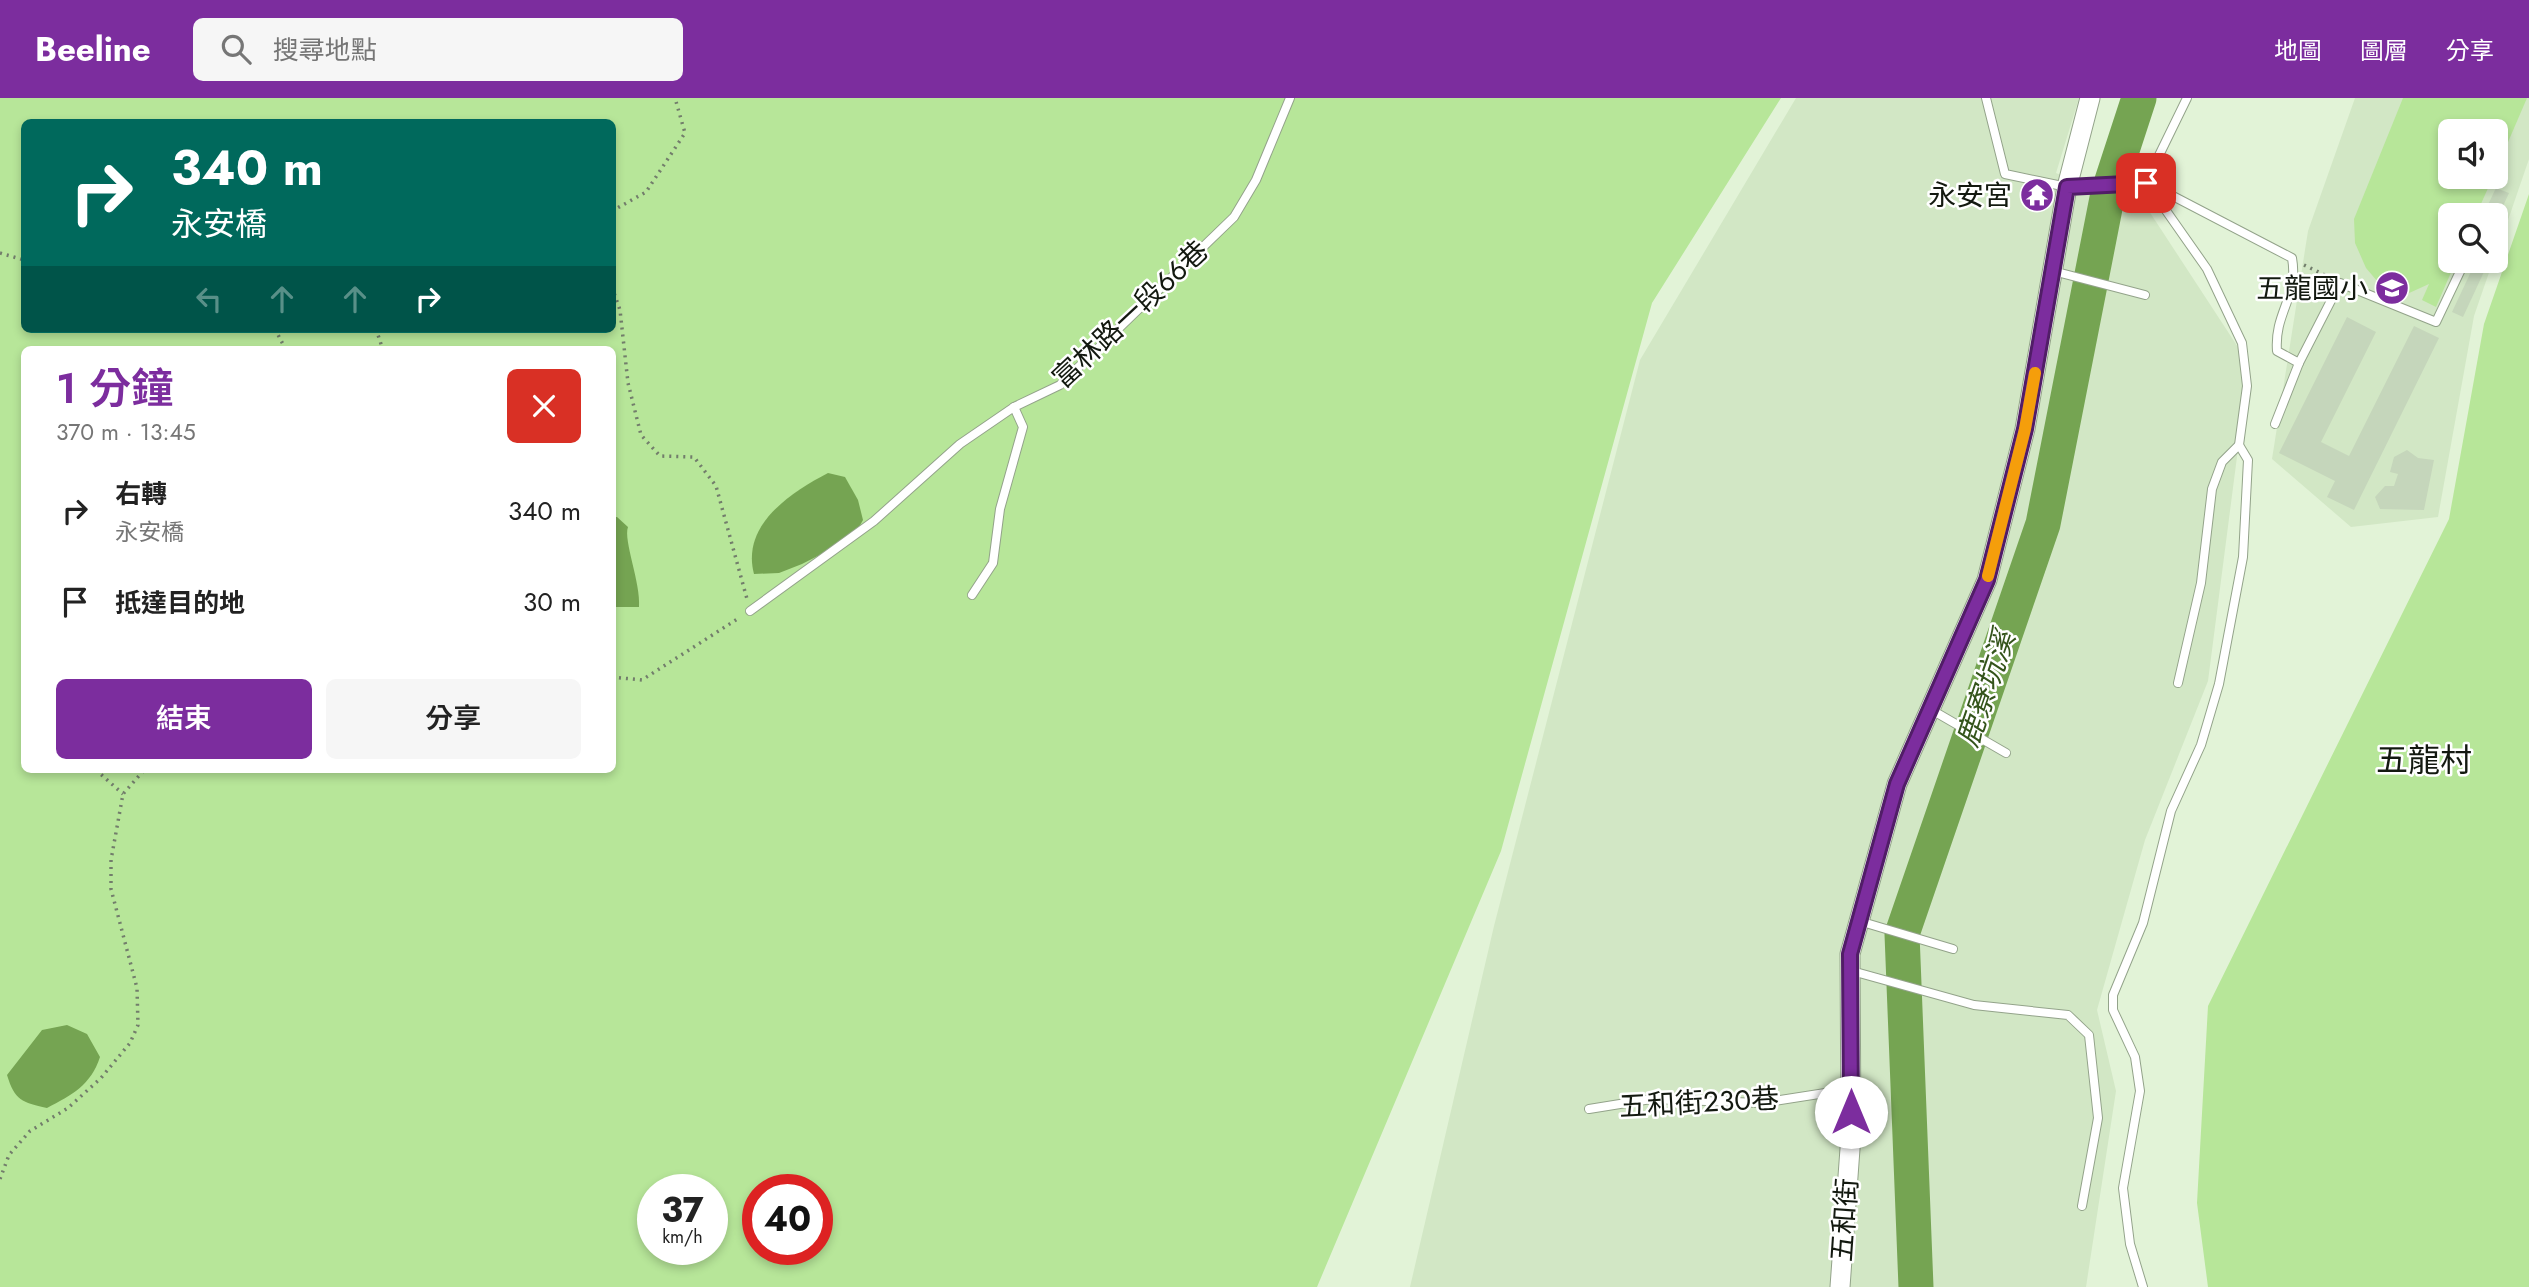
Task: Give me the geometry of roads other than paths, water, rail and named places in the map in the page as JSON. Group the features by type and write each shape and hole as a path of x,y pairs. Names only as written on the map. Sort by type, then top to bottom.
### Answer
{"street":[{"name":"五和街","path":"1840,1287 1851,1135 1850,954 1897,784 1987,580 2025,429 2067,187 2090,98"}],"lane":[{"name":"富林路一段66巷","path":"750,611 874,521 960,444 1014,407 1060,385 1234,217 1256,180 1290,98"},
{"path":"1986,98 2005,174 2067,187 2146,183 2292,258 2296,279 2276,331 2277,351 2299,363"},
{"path":"2146,183 2187,98"},
{"path":"2146,183 2207,269 2242,343 2247,386 2239,445 2222,462 2212,489 2201,583 2178,682"},
{"path":"2053,271 2145,295"},
{"path":"2275,424 2299,363 2340,283 2436,322 2459,273"},
{"path":"972,595 993,563 1000,509 1023,427 1014,407"},
{"path":"2143,1287 2130,1244 2123,1188 2140,1091 2135,1056 2113,1010 2113,995 2143,923 2171,811 2201,745 2219,684 2243,557 2248,460 2239,445"},
{"path":"1930,709 2006,753"},
{"path":"1859,921 1953,948"},
{"path":"1852,970 1957,1000 2034,1014 2068,1015 2089,1035 2098,1118 2081,1206"},
{"name":"五和街230巷","path":"1589,1109 1651,1099 1761,1103 1851,1089"}],"waterway":[{"name":"鹿寮坑溪","path":"1916,1287 1902,934 2043,524 2108,193 2139,98"}],"place":[{"name":"永安宮","path":"2037,195"},
{"name":"五龍國小","path":"2392,288"}],"district":[{"name":"五龍村","path":"2424,760"}]}
